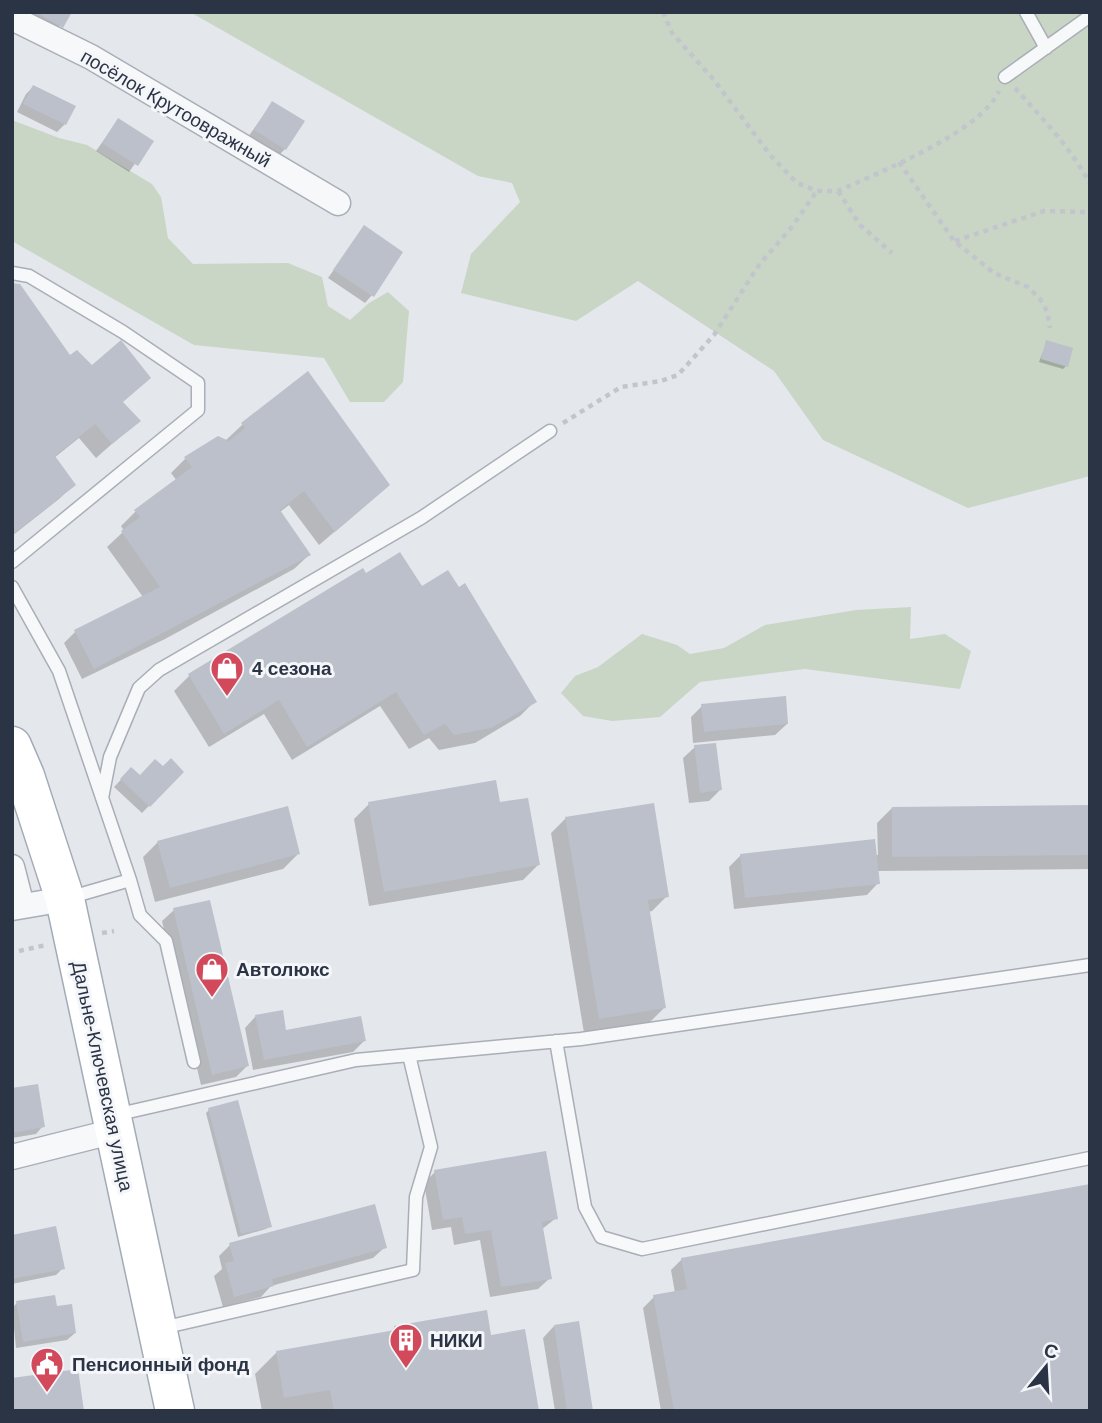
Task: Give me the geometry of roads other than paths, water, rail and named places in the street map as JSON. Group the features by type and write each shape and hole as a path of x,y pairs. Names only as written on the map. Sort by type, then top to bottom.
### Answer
{"main road":[{"name":"Дальне-Ключевская улица","path":"12,746 25,776 65,899 175,1411"}],"street":[{"name":"посёлок Крутоовражный","path":"12,18 91,57 338,203"},
{"path":"12,867 17,907 65,899"},
{"path":"12,1157 113,1123"}],"lane":[{"path":"1026,12 1046,48"},
{"path":"1005,77 1090,16"},
{"path":"12,273 29,276 123,332 198,383 198,411 12,562"},
{"path":"102,798 110,757 139,688 159,670 421,518 550,431"},
{"path":"12,587 59,671 140,915 166,941 194,1062"},
{"path":"65,899 130,880"},
{"path":"113,1123 356,1060 556,1041 1090,965"},
{"path":"556,1041 585,1207 601,1237 642,1249 1090,1158"},
{"path":"158,1329 413,1270 416,1197 430,1147 410,1055"}],"place":[{"name":"4 сезона","path":"227,698"},
{"name":"Автолюкс","path":"212,999"},
{"name":"НИКИ","path":"406,1370"},
{"name":"Пенсионный фонд","path":"47,1394"}]}
